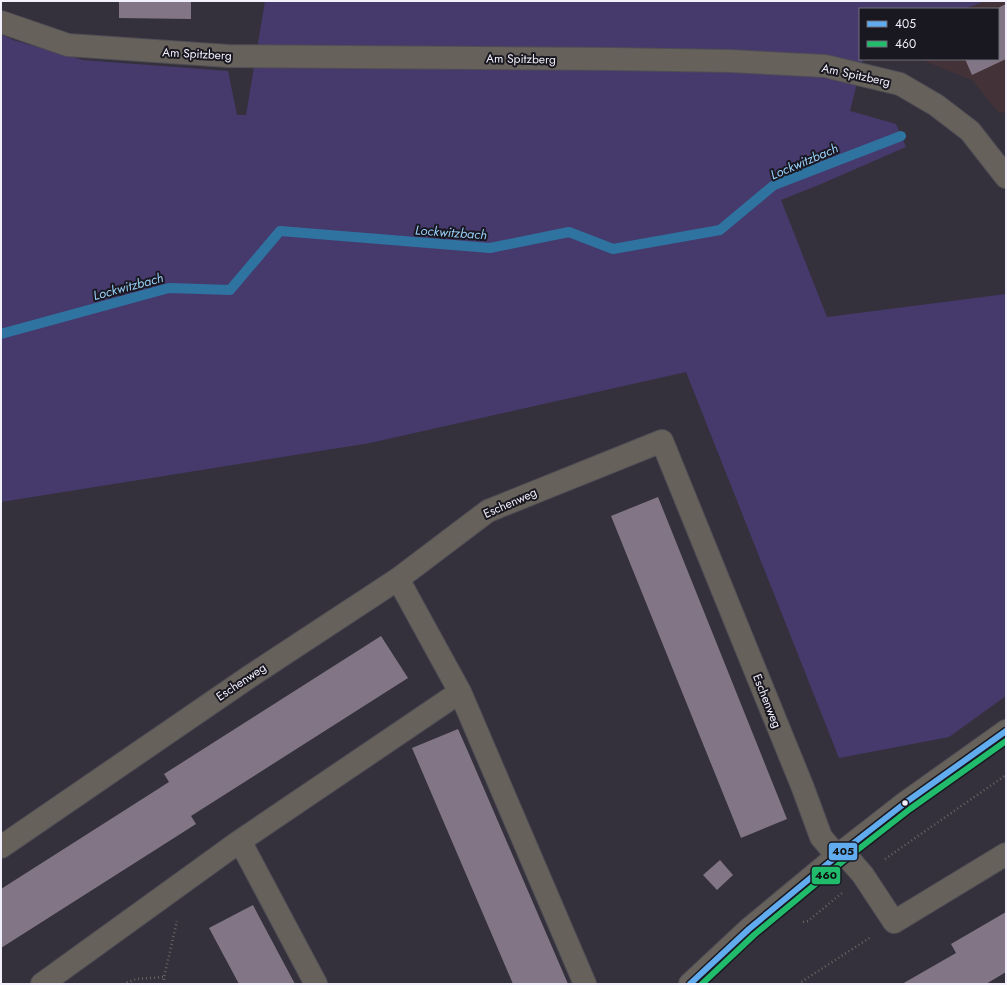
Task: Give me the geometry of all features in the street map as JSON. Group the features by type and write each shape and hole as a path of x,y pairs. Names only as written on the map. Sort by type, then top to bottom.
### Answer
{"street":[{"name":"Am Spitzberg","path":"1,22 68,45 228,56 714,61 825,66 900,84 936,105 970,131 1006,177"},
{"name":"Eschenweg","path":"1,847 249,677 398,579 488,511 662,441 803,788 821,836 840,854"},
{"path":"398,579 460,692 585,984"},
{"path":"42,984 240,841 460,692"},
{"path":"690,984 749,929 840,854 905,803 1006,731"},
{"path":"240,841 316,984"},
{"path":"840,854 863,875 894,922 1006,854"}],"path":[{"path":"800,923 808,921 863,875 908,842 1006,775"},
{"path":"164,984 164,977 178,918 182,882"},
{"path":"798,984 894,922"},
{"path":"123,984 136,979 164,977"}],"shaded area":[{"path":"265,1 986,1 967,8 859,8 859,60 863,60 850,111 896,124 906,147 781,200 827,317 1006,294 1006,696 949,737 839,758 686,372 370,443 1,502 1,34 13,40 83,60 228,71 237,115 246,115"},
{"path":"986,1 1006,1 1006,113 998,112 972,80 922,60 999,60 999,8 967,8"}],"building":[{"path":"119,1 191,1 191,19 119,18"},
{"path":"1006,4 1006,59 972,75 965,60 999,60 998,8"},
{"path":"658,497 787,819 741,838 611,516"},
{"path":"381,636 408,678 191,816 196,824 1,948 1,889 169,782 164,774"},
{"path":"458,729 568,984 513,984 412,748"},
{"path":"720,860 733,875 717,890 703,875"},
{"path":"253,905 295,984 239,984 209,928"},
{"path":"1006,912 1006,972 986,984 902,984 956,953 951,944"}],"waterway":[{"name":"Lockwitzbach","path":"1,334 169,288 230,290 280,231 490,248 569,232 613,249 720,230 774,185 901,136"}],"transit line":[{"name":"405","path":"690,984 749,929 837,856 905,803 1006,731"},
{"name":"460","path":"702,984 754,935 842,862 910,809 1006,741"}]}
